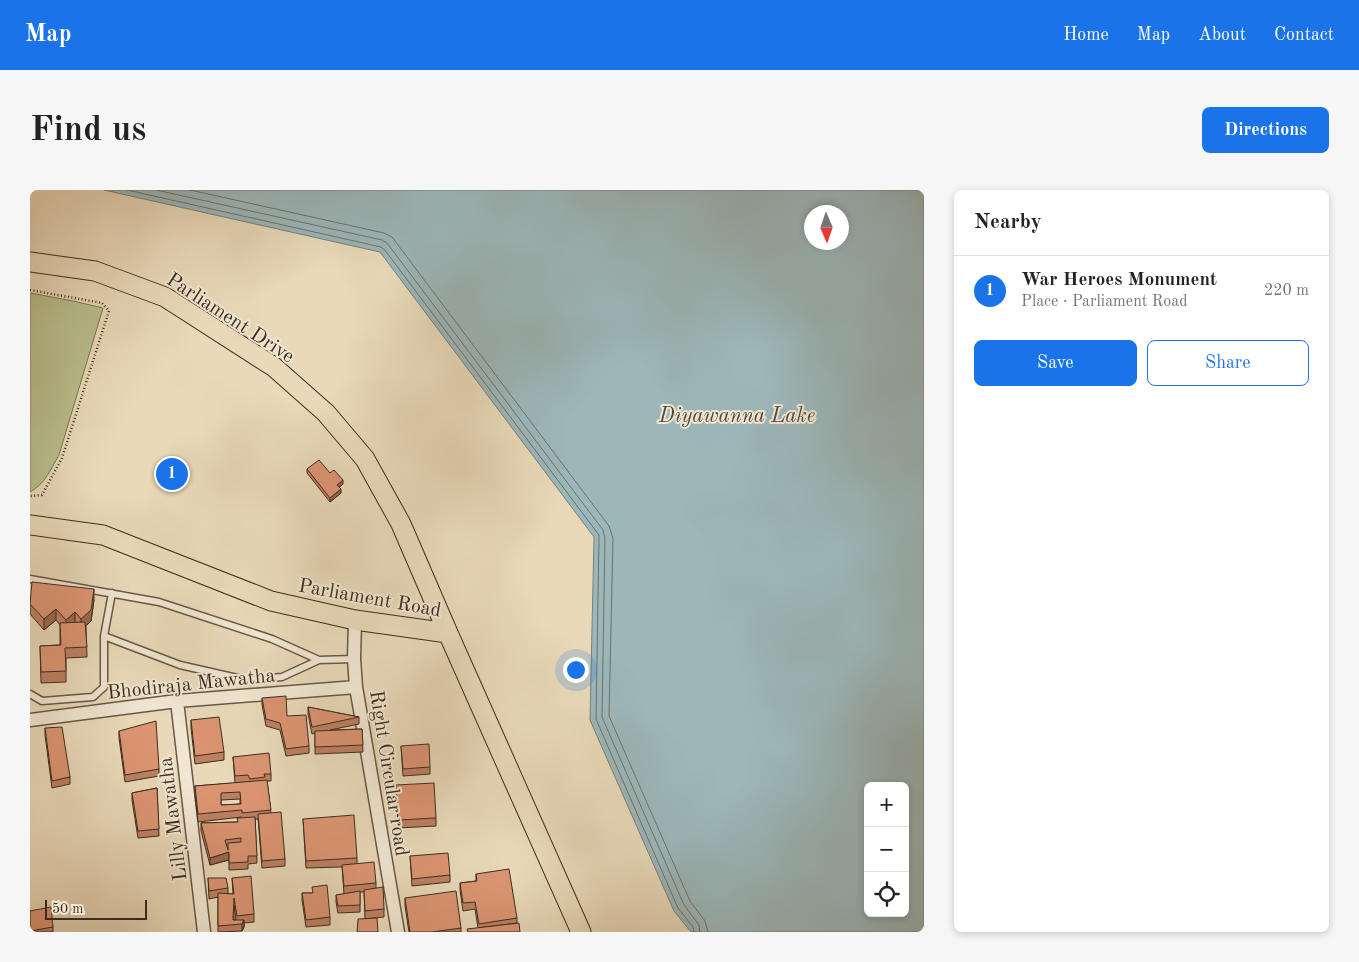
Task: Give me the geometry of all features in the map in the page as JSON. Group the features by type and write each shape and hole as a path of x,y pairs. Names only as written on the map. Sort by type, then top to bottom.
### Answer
{"main road":[{"name":"Parliament Drive","path":"30,262 94,271 165,297 274,367 326,413 365,459 401,524 448,633"},
{"name":"Parliament Road","path":"30,525 103,535 271,601 355,620 448,633 581,932"}],"street":[{"name":"Right Circular road","path":"355,620 354,659 356,687 398,932"},
{"name":"Bhodiraja Mawatha","path":"30,720 177,701 356,687"},
{"name":"Lilly Mawatha","path":"177,701 204,932"}],"lane":[{"path":"30,579 158,602 272,639 319,660"},
{"path":"30,694 42,701 93,697 104,687 104,636 112,593"},
{"path":"104,636 180,665 246,680 282,677 319,660 354,659"}],"path":[{"path":"30,290 102,303 109,311 62,458 42,495 30,496"}],"green space":[{"path":"30,293 103,308 59,455 44,480 30,492"}],"water":[{"name":"Diyawanna Lake","path":"104,190 924,190 924,932 691,932 674,911 590,720 594,537 380,252"}],"building":[{"path":"319,460 330,473 334,470 343,480 337,485 341,489 330,498 307,469"},
{"path":"32,582 94,589 91,610 81,619 75,612 66,620 56,609 44,619 30,604"},
{"path":"85,622 87,647 65,648 66,671 41,672 40,646 61,645 60,623"},
{"path":"286,696 287,716 306,715 309,746 286,749 280,723 266,719 262,698"},
{"path":"308,707 359,717 312,727"},
{"path":"219,717 224,752 195,756 191,720"},
{"path":"156,721 159,769 125,775 119,731"},
{"path":"62,727 70,777 52,781 45,728"},
{"path":"362,729 363,745 315,747 315,731"},
{"path":"429,744 430,767 403,769 401,746"},
{"path":"269,753 271,774 264,774 265,777 250,779 248,775 235,776 233,757"},
{"path":"267,780 271,810 242,813 242,810 198,814 195,786","holes":["240,792 241,804 221,805 221,793"]},
{"path":"434,783 436,818 398,820 396,785"},
{"path":"157,788 159,829 138,831 132,793"},
{"path":"281,812 285,859 262,861 258,814"},
{"path":"354,815 357,858 306,861 303,819"},
{"path":"255,817 257,856 248,856 248,862 229,863 229,852 210,858 201,823 238,822 237,818","holes":["241,838 241,842 228,843 228,850 225,840"]},
{"path":"448,853 450,875 412,879 410,856"},
{"path":"374,862 376,883 344,886 342,865"},
{"path":"509,869 517,918 479,924 475,902 463,903 460,883 477,881 476,874"},
{"path":"251,876 254,914 237,916 234,898 233,920 244,920 242,924 218,926 218,893 234,894 232,878"},
{"path":"208,878 226,878 228,888 209,891"},
{"path":"327,885 330,917 306,920 302,893 313,893 312,887"},
{"path":"383,887 384,909 365,911 364,890"},
{"path":"360,891 360,905 338,906 336,895"},
{"path":"456,891 461,928 432,932 410,932 405,898"},
{"path":"51,907 53,927 30,931 30,911"},
{"path":"377,918 378,932 357,932 358,919"},
{"path":"519,923 520,932 468,932 467,929"}],"place":[{"name":"War Heroes Monument","path":"172,474"}]}
